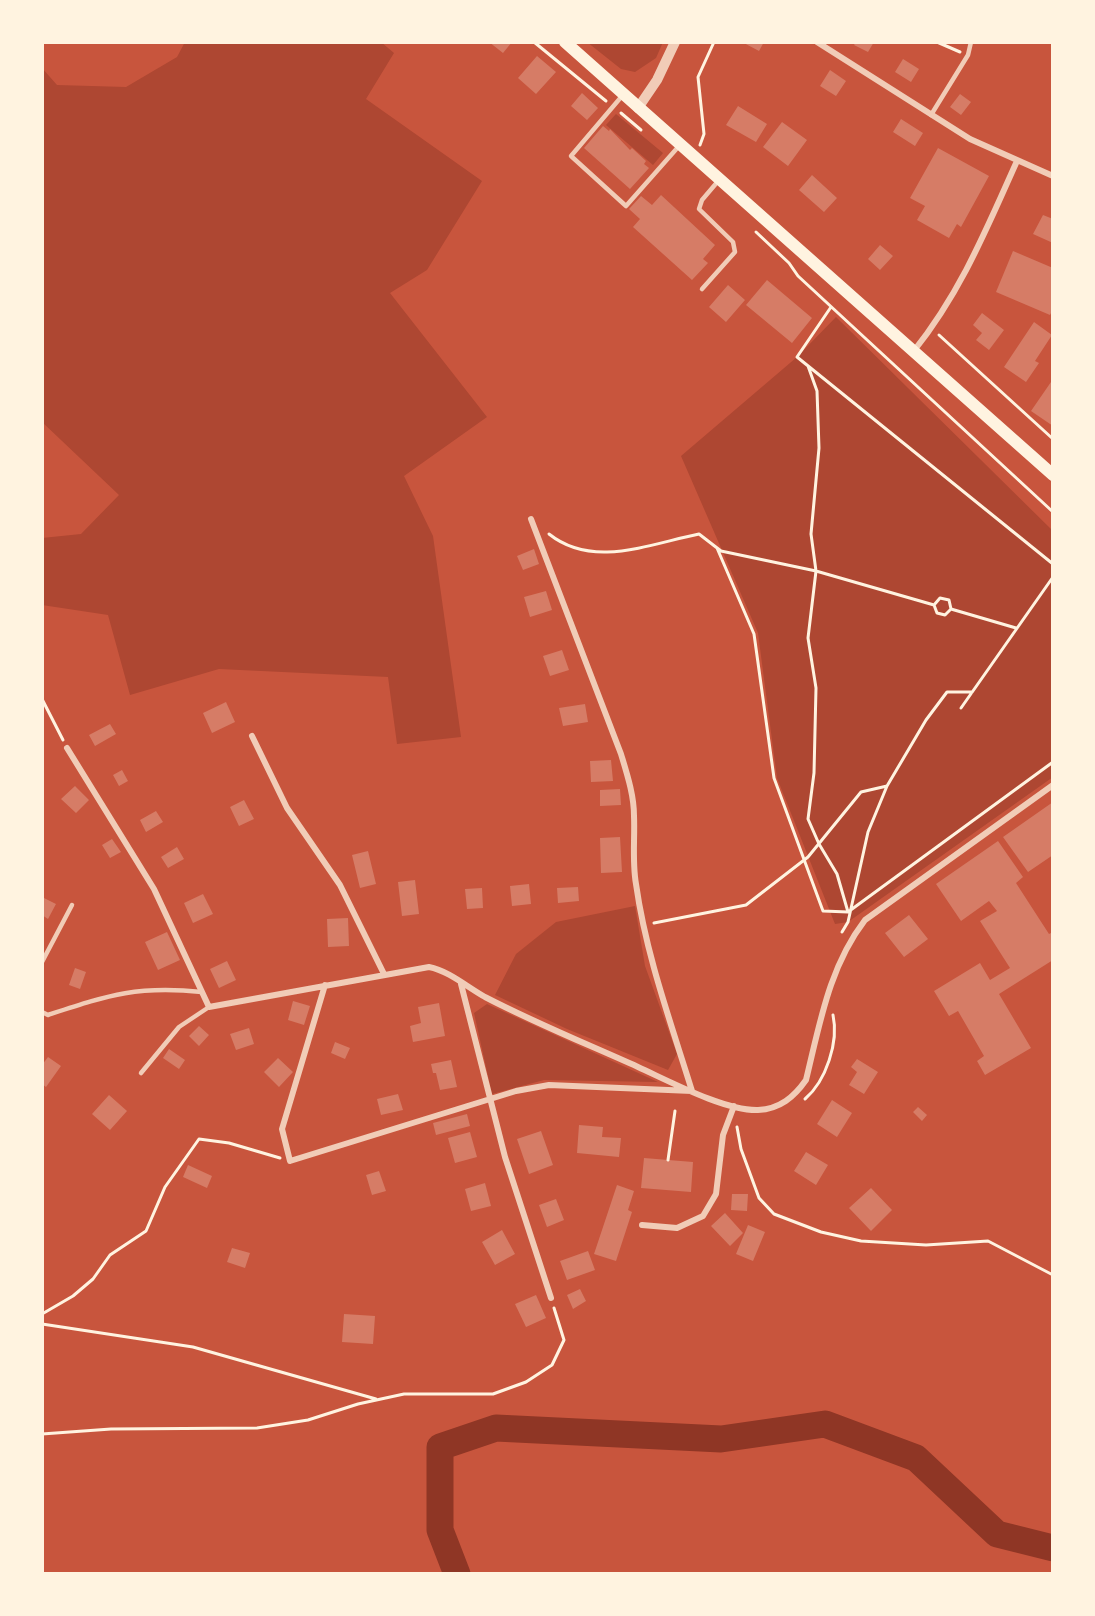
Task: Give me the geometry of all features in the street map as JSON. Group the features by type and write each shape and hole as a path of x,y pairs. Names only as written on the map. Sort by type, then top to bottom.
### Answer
{"main road":[{"path":"565,42 623,95 693,153 1053,475"}],"street":[{"path":"638,108 657,80 675,42"},
{"path":"817,42 970,139 1053,176"},
{"path":"913,352 934,327 963,281 1017,161"},
{"path":"531,519 629,781 634,813 635,881 643,926 660,990 692,1091"},
{"path":"252,736 287,808 340,885 384,974"},
{"path":"67,748 154,889 209,1007 429,967 441,970 460,984 512,1011 692,1091 736,1107 758,1110 779,1106 796,1095 806,1080 836,968 847,943 865,920 1053,785"},
{"path":"460,984 489,1101 551,1298"},
{"path":"325,985 282,1129 290,1161 516,1091 549,1085 692,1091"},
{"path":"642,1224 677,1228 703,1216 716,1194 723,1135 736,1107"}],"lane":[{"path":"931,115 968,56 971,42"},
{"path":"623,95 571,156 626,206 681,144"},
{"path":"702,290 735,252 733,242 699,209 702,200 721,178"},
{"path":"42,962 72,905"},
{"path":"42,1012 48,1015 116,993 146,989 202,992"},
{"path":"141,1073 179,1027 209,1007"}],"path":[{"path":"534,42 647,134"},
{"path":"693,153 704,134 698,77 714,42"},
{"path":"937,42 968,56"},
{"path":"754,230 831,307 1053,512"},
{"path":"831,307 796,357 1053,564"},
{"path":"939,335 1053,439"},
{"path":"808,366 817,392 819,418 819,448 811,534 816,571 808,638 816,688 814,773 808,819 819,844 837,874 848,912"},
{"path":"531,519 564,546 603,554 699,534 721,551 816,571 934,605"},
{"path":"717,548 754,634 774,778 803,862 823,911 848,912 1053,762"},
{"path":"961,708 1053,577"},
{"path":"934,605 940,598 949,600 951,609"},
{"path":"934,605 937,614 945,615 951,609"},
{"path":"951,609 1017,628"},
{"path":"848,912 868,832 887,786 947,692 972,692"},
{"path":"42,699 67,748"},
{"path":"643,926 746,905 803,862 861,792 887,786"},
{"path":"736,1107 735,1117 741,1149 759,1198 774,1214 821,1232 861,1241 927,1245 988,1241 1053,1275"},
{"path":"668,1160 675,1111"},
{"path":"42,1314 73,1296 93,1279 110,1255 146,1231 165,1187 199,1139 230,1143 290,1161"},
{"path":"42,1434 111,1429 257,1428 308,1419 404,1394 493,1394 526,1382 552,1365 564,1340 551,1298"},
{"path":"42,1324 193,1347 378,1400"}],"shaded area":[{"path":"185,42 381,42 394,53 366,99 482,181 427,270 390,293 487,417 404,476 433,536 461,737 397,744 388,677 219,669 130,695 108,615 42,605 42,538 81,534 119,495 42,422 42,68 57,85 126,87 177,57"},
{"path":"587,42 663,42 656,58 635,72 621,69"},
{"path":"616,114 663,153 653,165 606,125"},
{"path":"836,317 1053,531 1053,777 848,922 835,924 777,778 758,633 681,456 797,357"},
{"path":"635,906 645,966 677,1054 668,1070 567,1029 495,995 516,954 556,922"},
{"path":"487,1004 658,1082 544,1080 492,1094 474,1013"}],"building":[{"path":"489,42 512,42 503,53"},
{"path":"742,42 764,42 759,51"},
{"path":"856,42 874,42 868,52 854,45"},
{"path":"537,56 556,72 536,94 518,78"},
{"path":"903,59 919,69 911,82 895,72"},
{"path":"830,70 846,81 836,96 820,86"},
{"path":"582,93 598,108 587,120 571,106"},
{"path":"960,94 971,102 961,115 950,107"},
{"path":"738,106 767,124 756,142 726,125"},
{"path":"901,119 923,133 915,146 893,132"},
{"path":"782,122 807,140 788,166 763,147"},
{"path":"603,126 609,131 610,129 630,150 632,148 646,161 644,164 649,168 630,189 584,148"},
{"path":"938,148 989,176 961,227 957,224 949,238 917,220 925,206 910,198"},
{"path":"812,175 837,198 824,212 799,190"},
{"path":"661,195 715,245 703,259 708,263 692,280 633,227 640,219 629,209 641,196 652,205"},
{"path":"1043,215 1053,219 1053,243 1033,234"},
{"path":"880,245 893,256 880,270 868,259"},
{"path":"1013,251 1053,268 1053,309 1050,315 996,292"},
{"path":"767,280 812,318 792,343 746,305"},
{"path":"728,285 745,300 726,322 709,307"},
{"path":"982,313 1004,330 989,350 976,340 982,333 973,325"},
{"path":"1034,322 1052,335 1035,361 1039,363 1026,382 1004,367"},
{"path":"1051,382 1053,383 1053,426 1031,411"},
{"path":"534,549 539,564 523,570 517,556"},
{"path":"546,591 552,610 530,617 524,597"},
{"path":"562,650 569,670 550,676 543,656"},
{"path":"226,702 235,722 212,733 203,713"},
{"path":"585,704 588,722 563,726 559,708"},
{"path":"110,724 116,734 95,746 89,735"},
{"path":"611,760 613,781 591,782 590,761"},
{"path":"122,770 128,781 119,786 113,775"},
{"path":"75,786 89,800 76,813 61,799"},
{"path":"620,789 621,805 600,806 600,790"},
{"path":"244,800 254,819 239,826 230,807"},
{"path":"1053,802 1053,855 1028,872 1003,837"},
{"path":"156,811 163,822 146,832 140,820"},
{"path":"620,837 622,872 601,873 600,838"},
{"path":"112,839 121,852 110,858 102,845"},
{"path":"998,841 1023,877 1016,883 1049,934 1053,932 1053,960 999,994 1031,1048 985,1075 977,1061 984,1056 958,1011 949,1016 934,991 980,963 990,980 1010,968 980,921 997,911 989,901 961,921 936,884"},
{"path":"177,847 184,859 168,868 161,857"},
{"path":"368,851 376,884 360,888 352,855"},
{"path":"415,880 419,914 402,916 398,882"},
{"path":"529,884 531,904 512,906 510,886"},
{"path":"578,887 579,901 558,903 557,888"},
{"path":"482,888 483,908 467,909 465,889"},
{"path":"203,894 213,914 193,923 184,903"},
{"path":"42,897 56,904 48,919 42,915"},
{"path":"909,915 928,939 904,957 885,933"},
{"path":"348,918 349,946 328,947 327,919"},
{"path":"167,932 180,960 158,970 145,942"},
{"path":"227,961 236,980 219,988 210,969"},
{"path":"75,968 86,972 80,989 69,985"},
{"path":"293,1001 310,1006 304,1025 288,1020"},
{"path":"439,1003 445,1036 413,1042 410,1026 421,1023 418,1007"},
{"path":"199,1026 209,1035 199,1046 189,1036"},
{"path":"249,1028 254,1044 236,1050 230,1034"},
{"path":"335,1042 350,1048 345,1059 331,1053"},
{"path":"169,1049 185,1060 179,1069 163,1058"},
{"path":"48,1057 61,1066 46,1087 42,1084 42,1065"},
{"path":"278,1058 293,1072 279,1087 264,1072"},
{"path":"857,1059 878,1072 864,1094 849,1085 857,1072 851,1067"},
{"path":"451,1060 457,1087 440,1090 431,1064"},
{"path":"398,1094 403,1110 381,1115 377,1099"},
{"path":"109,1095 127,1111 110,1130 92,1114"},
{"path":"832,1100 852,1113 837,1137 817,1124"},
{"path":"918,1107 927,1115 922,1121 913,1112"},
{"path":"467,1114 470,1126 436,1135 433,1123"},
{"path":"579,1125 603,1127 602,1137 621,1138 619,1157 577,1153"},
{"path":"541,1131 553,1165 529,1174 517,1139"},
{"path":"470,1132 477,1157 455,1163 448,1138"},
{"path":"806,1152 828,1165 816,1185 794,1171"},
{"path":"644,1158 693,1162 691,1192 641,1188"},
{"path":"188,1165 212,1176 207,1188 183,1177"},
{"path":"379,1171 386,1191 372,1195 366,1175"},
{"path":"485,1183 491,1206 471,1211 465,1189"},
{"path":"617,1185 634,1191 628,1210 632,1212 616,1261 594,1254"},
{"path":"871,1188 892,1210 871,1231 849,1208"},
{"path":"732,1194 748,1194 747,1211 731,1210"},
{"path":"556,1199 564,1220 547,1227 539,1205"},
{"path":"725,1213 743,1233 730,1246 711,1226"},
{"path":"748,1225 765,1232 753,1261 736,1254"},
{"path":"502,1230 515,1254 495,1265 482,1242"},
{"path":"232,1248 250,1253 245,1268 227,1262"},
{"path":"588,1251 595,1270 567,1280 560,1261"},
{"path":"580,1289 586,1301 573,1309 567,1295"},
{"path":"536,1295 546,1318 526,1327 515,1304"},
{"path":"344,1314 375,1316 373,1344 342,1342"}],"waterway":[{"path":"457,1574 440,1530 440,1447 496,1428 721,1439 825,1424 916,1458 997,1534 1053,1548"}]}
